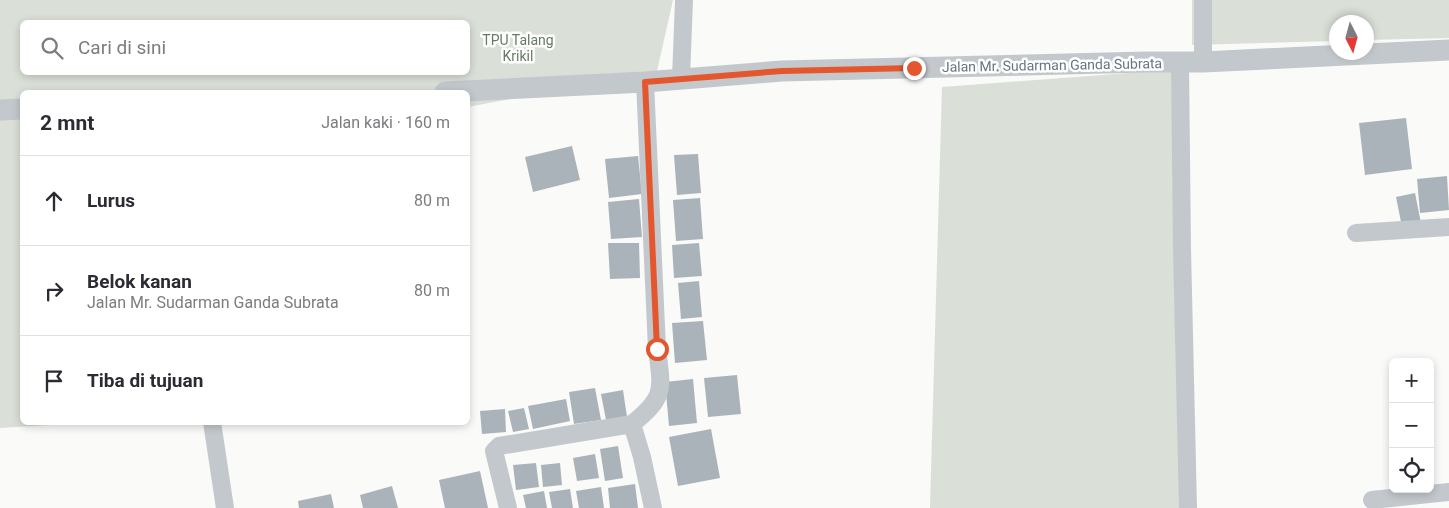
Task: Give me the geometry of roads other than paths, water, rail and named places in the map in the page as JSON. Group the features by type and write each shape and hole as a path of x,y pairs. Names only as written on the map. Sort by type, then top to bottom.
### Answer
{"street":[{"path":"681,78 684,0"},
{"path":"1202,62 1203,0"},
{"name":"Jalan Mr. Sudarman Ganda Subrata","path":"470,91 645,82 782,71 1202,62 1449,50"},
{"path":"1180,62 1188,508"},
{"path":"508,508 494,451 495,448 632,424 648,412 657,399 661,385 657,349 645,82"},
{"path":"0,110 20,109"},
{"path":"1356,233 1449,227"},
{"path":"632,424 653,508"},
{"path":"212,425 225,508"},
{"path":"1372,500 1449,492"}],"park label":[{"name":"TPU Talang Krikil","path":"518,48"}]}
